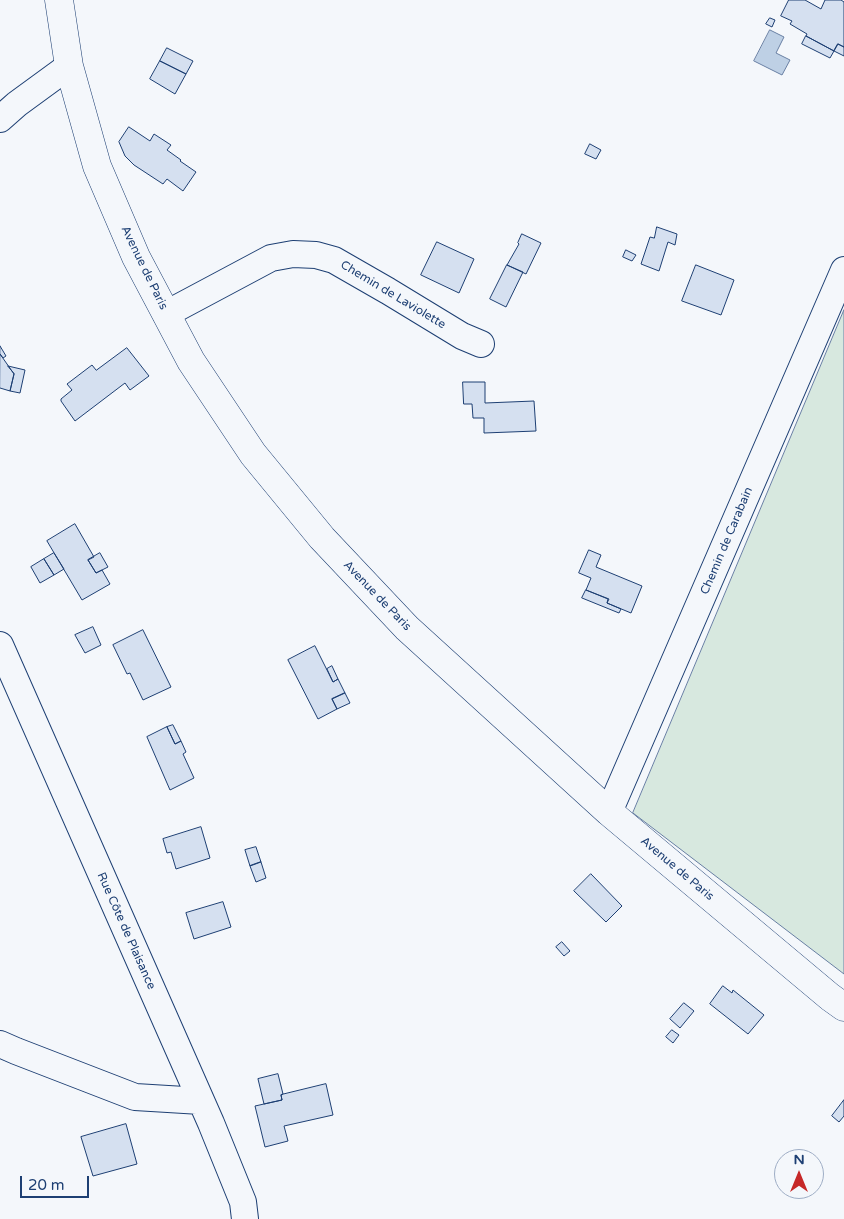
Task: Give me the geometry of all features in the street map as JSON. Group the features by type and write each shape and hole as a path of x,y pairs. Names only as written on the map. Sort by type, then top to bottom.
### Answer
{"main road":[{"name":"Avenue de Paris","path":"59,0 69,66 97,166 136,257 166,314 191,360 253,454 322,538 407,628 609,812 844,1007"}],"street":[{"path":"0,119 17,104 69,66"},
{"name":"Chemin de Laviolette","path":"166,314 272,258 292,254 316,255 334,260 388,290 462,336 481,344"},
{"name":"Chemin de Carabain","path":"609,812 844,270"},
{"name":"Rue Côte de Plaisance","path":"0,645 201,1101 243,1202 245,1219"},
{"path":"0,1044 135,1097 201,1101"}],"shaded area":[{"path":"844,310 844,974 633,813"}],"water":[{"path":"770,30 784,37 776,53 790,60 782,75 754,61"}],"building":[{"path":"789,0 805,0 821,9 825,0 841,0 844,2 844,47 838,44 834,51 806,36 807,34 790,24 792,21 781,16"},
{"path":"770,18 775,20 772,27 766,24"},
{"path":"806,36 834,51 830,58 802,44"},
{"path":"838,44 844,47 844,56 834,51"},
{"path":"167,48 193,61 186,74 160,61"},
{"path":"160,61 186,74 175,94 150,79"},
{"path":"129,127 150,141 154,134 171,145 167,150 196,172 183,191 167,179 163,184 134,165 125,156 119,142"},
{"path":"590,144 601,150 596,159 585,154"},
{"path":"657,227 677,234 675,245 668,242 659,271 641,264 650,237 654,238"},
{"path":"522,234 541,243 526,274 507,265 519,244"},
{"path":"437,242 474,259 459,293 421,275"},
{"path":"626,250 636,255 632,261 623,257"},
{"path":"507,265 523,272 506,307 490,299"},
{"path":"696,265 734,280 721,315 682,301"},
{"path":"0,346 6,356 3,358 0,354"},
{"path":"127,348 149,376 130,390 125,383 75,421 61,401 72,390 67,384 92,365 96,370"},
{"path":"0,354 14,374 10,391 0,388"},
{"path":"8,366 25,370 20,393 10,391 14,374"},
{"path":"463,382 485,382 485,403 534,401 536,431 484,433 484,418 473,418 472,404 464,404"},
{"path":"75,524 94,557 88,560 96,573 102,570 110,584 82,600 47,541"},
{"path":"589,550 601,555 596,567 642,586 631,613 607,603 609,599 586,590 591,578 579,573"},
{"path":"54,553 64,569 54,575 44,559"},
{"path":"100,553 108,567 96,573 88,560"},
{"path":"44,559 54,575 40,583 31,567"},
{"path":"586,590 608,599 607,603 621,609 619,613 582,598"},
{"path":"93,627 101,645 85,653 75,635"},
{"path":"143,630 171,687 143,700 130,673 127,674 113,645"},
{"path":"315,646 333,682 338,679 345,693 332,699 337,709 318,719 288,660"},
{"path":"332,666 338,679 333,682 327,669"},
{"path":"345,693 350,703 337,709 332,699"},
{"path":"173,725 181,741 175,744 167,727"},
{"path":"167,727 175,744 181,741 186,752 183,754 194,778 170,790 147,737"},
{"path":"201,827 210,858 176,869 171,852 167,853 163,839"},
{"path":"256,847 261,862 250,866 245,850"},
{"path":"261,862 266,878 256,882 250,866"},
{"path":"591,874 622,906 606,922 574,891"},
{"path":"223,902 231,927 194,939 186,913"},
{"path":"562,942 570,951 564,956 556,947"},
{"path":"723,986 732,993 733,990 764,1015 748,1034 710,1004"},
{"path":"684,1003 694,1011 680,1028 670,1019"},
{"path":"672,1030 679,1035 673,1043 666,1037"},
{"path":"278,1074 283,1094 281,1095 282,1100 264,1104 258,1079"},
{"path":"326,1084 333,1115 284,1126 288,1141 265,1147 255,1106 282,1100 281,1095"},
{"path":"844,1100 844,1116 839,1122 832,1116"},
{"path":"126,1124 137,1164 93,1176 81,1137"}]}
